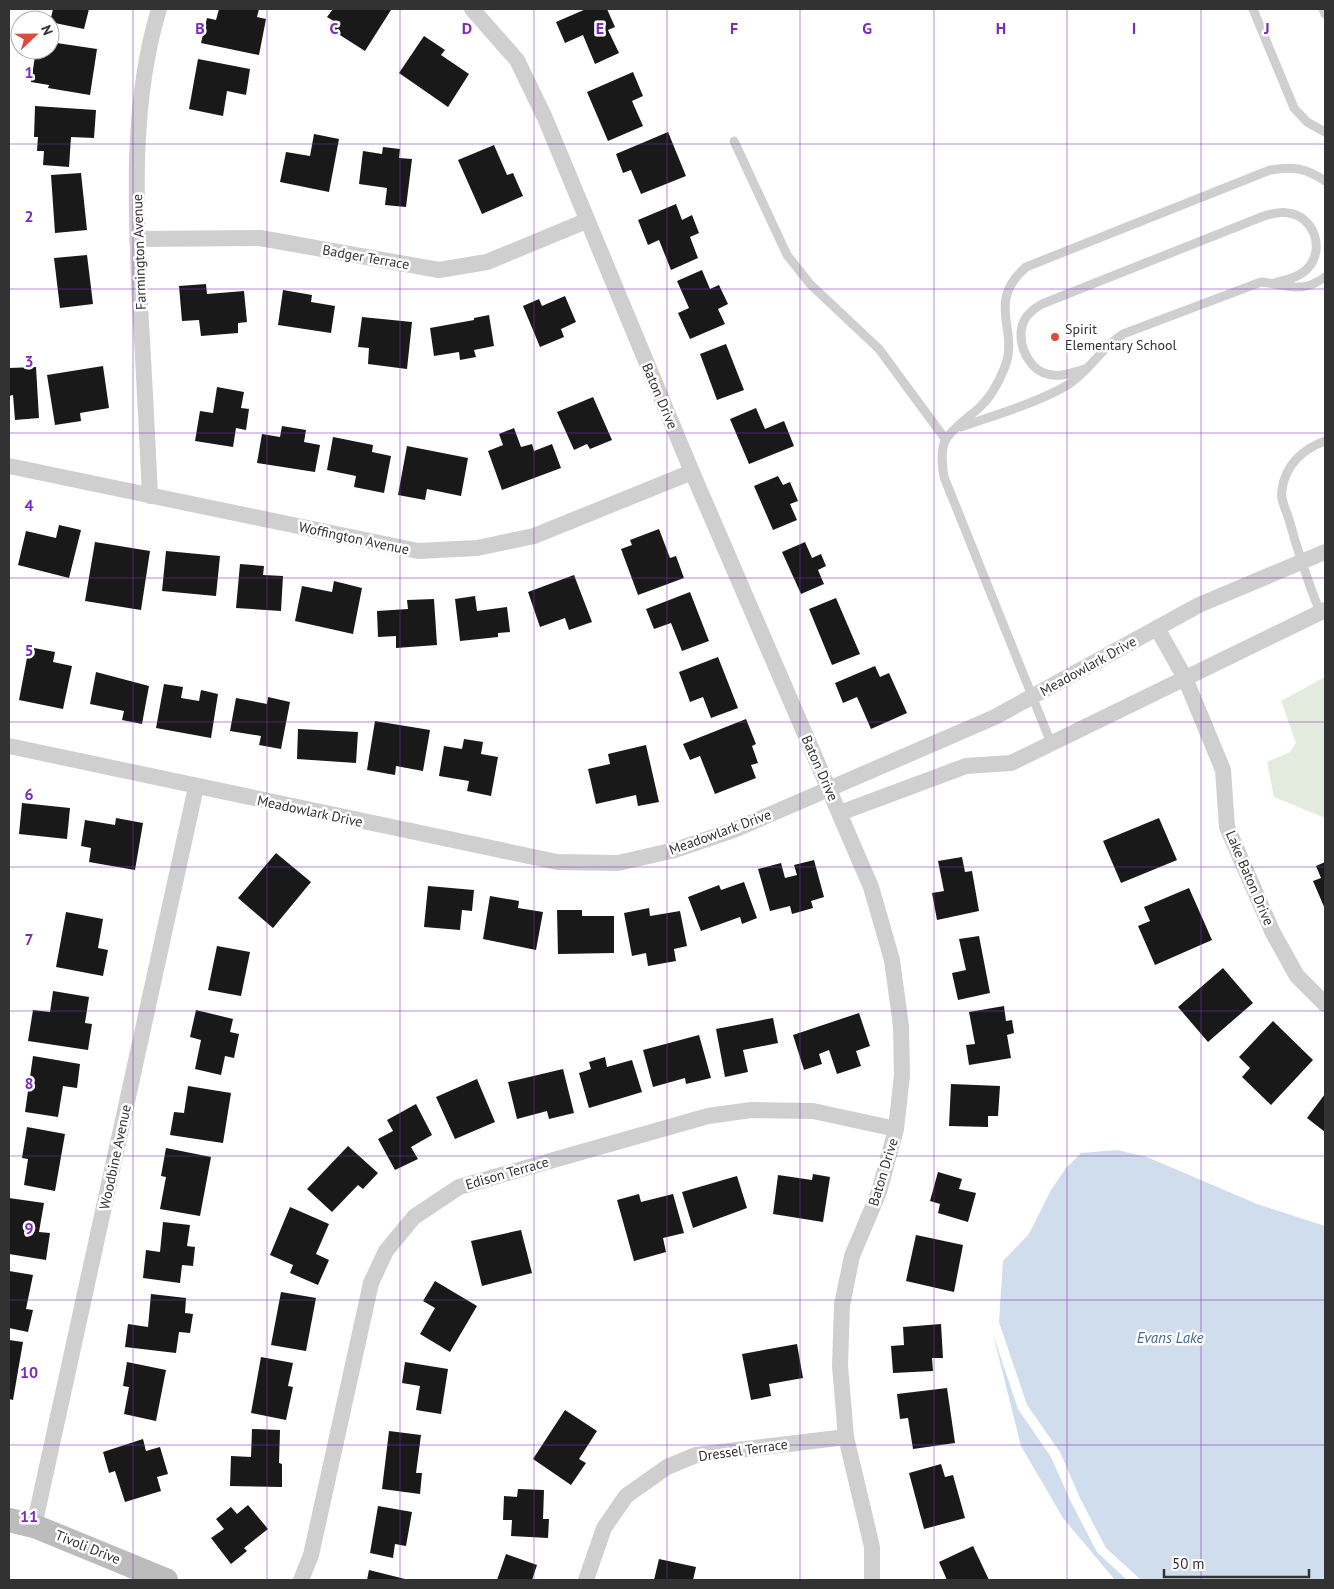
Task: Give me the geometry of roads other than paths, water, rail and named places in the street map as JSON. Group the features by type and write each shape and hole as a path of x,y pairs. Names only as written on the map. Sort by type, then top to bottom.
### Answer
{"street":[{"name":"Farmington Avenue","path":"150,496 137,239 138,158 141,100 152,30 159,9"},
{"name":"Baton Drive","path":"472,9 517,60 544,118 692,472 871,887 892,960 901,1026 902,1075 896,1129 879,1192 852,1256 842,1304 840,1366 846,1437 872,1548 872,1580"},
{"name":"Badger Terrace","path":"137,239 260,238 439,270 487,262 586,221"},
{"name":"Woffington Avenue","path":"9,466 418,551 477,548 534,536 692,472"},
{"name":"Meadowlark Drive","path":"9,746 557,862 618,863 675,850 734,830 995,717 1199,605 1325,552"},
{"path":"840,813 966,766 1011,763 1323,611"},
{"name":"Lake Baton Drive","path":"1157,628 1185,678 1223,770 1227,827 1269,924 1297,976 1325,1004"},
{"name":"Woodbine Avenue","path":"34,1526 196,787"},
{"name":"Edison Terrace","path":"301,1580 311,1555 371,1283 386,1252 414,1217 459,1187 708,1116 751,1110 813,1111 896,1129"},
{"name":"Dressel Terrace","path":"586,1580 604,1528 626,1496 667,1467 696,1455 846,1437"},
{"name":"Tivoli Drive","path":"9,1520 34,1526 166,1580"}],"lane":[{"path":"1253,9 1294,108 1307,122 1325,132"},
{"path":"1323,9 1325,14"},
{"path":"1307,122 1325,127"},
{"path":"734,142 787,256 810,284 879,349 946,440"},
{"path":"1051,744 944,477 942,463 946,440 991,395 1005,368 1008,355 1005,295 1013,278 1026,267 1270,170 1287,167 1302,168 1325,181"},
{"path":"1086,369 1056,376 1046,374 1037,369 1024,352 1022,331 1027,316 1042,304 1264,216 1286,212 1303,218 1310,224 1316,239 1317,252 1305,271 1274,283"},
{"path":"956,429 1066,386 1086,369 1105,347 1123,334 1243,287 1261,282 1274,283 1286,288 1311,285 1325,278"},
{"path":"1007,330 1022,331"},
{"path":"1323,611 1300,563 1281,493 1285,474 1295,459 1314,445 1325,441"}],"water":[{"name":"Evans Lake","path":"1117,1150 1147,1157 1257,1204 1325,1226 1325,1580 1141,1580 1106,1548 1080,1498 1060,1452 1027,1405 999,1322 1003,1261 1029,1234 1051,1190 1066,1168 1081,1153"},
{"path":"993,1334 1018,1409 1051,1457 1071,1502 1097,1552 1127,1580 1115,1580 1063,1518 1021,1446"}],"place":[{"name":"Spirit Elementary School","path":"1055,337"}]}
